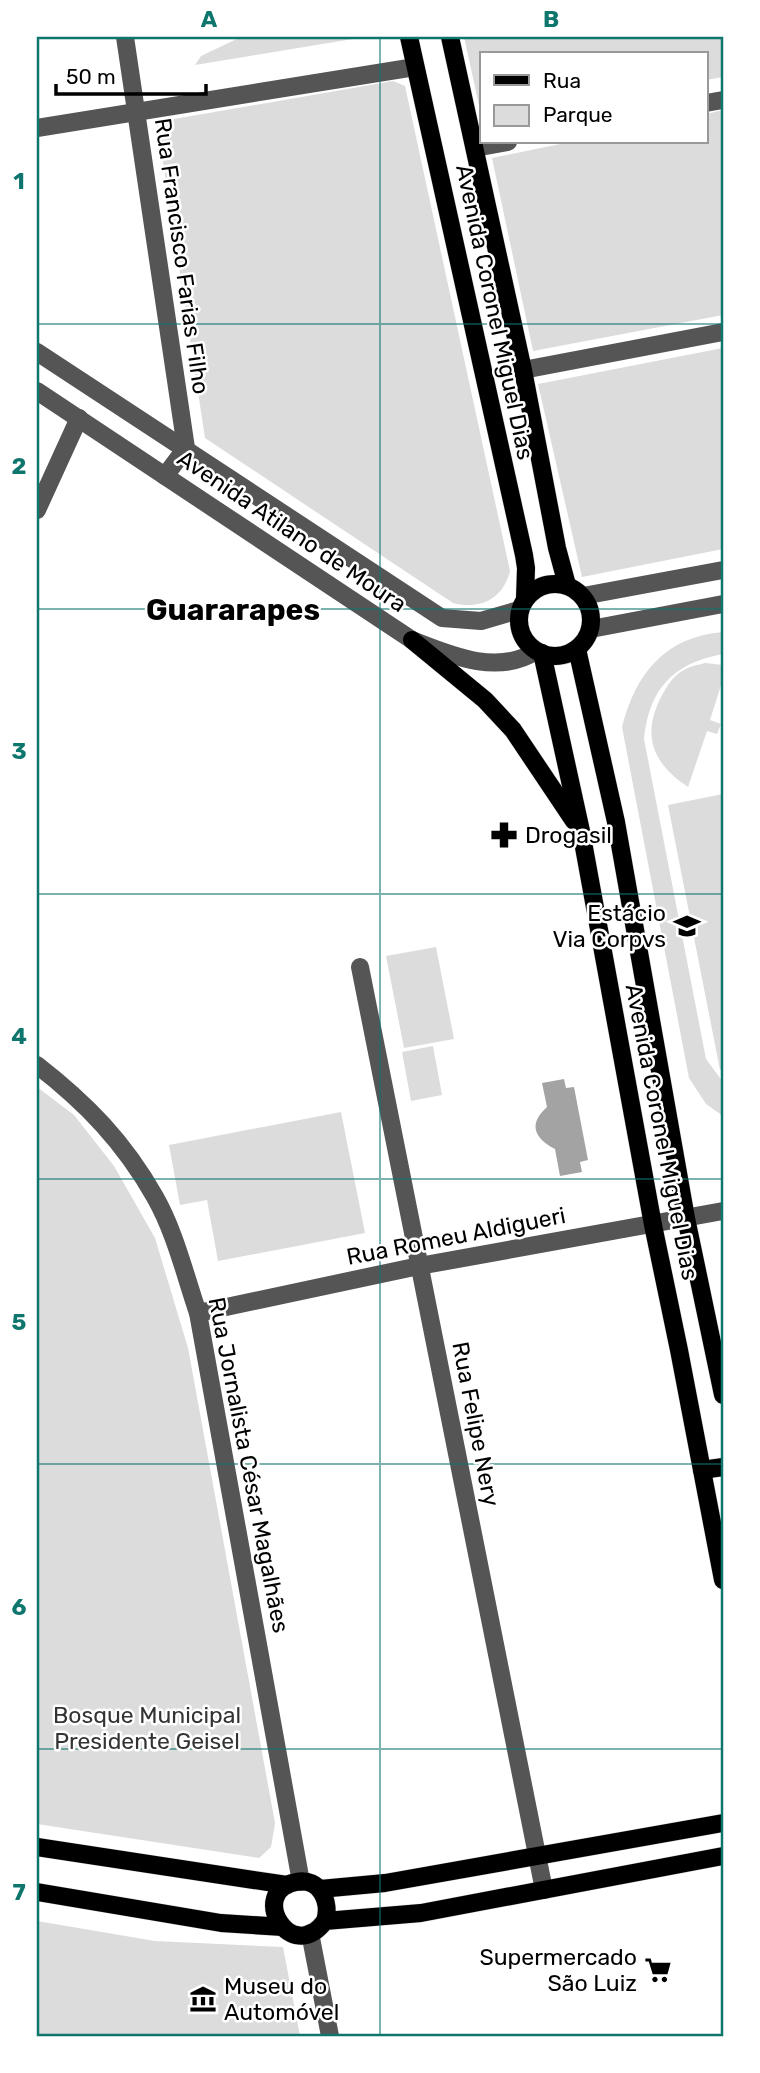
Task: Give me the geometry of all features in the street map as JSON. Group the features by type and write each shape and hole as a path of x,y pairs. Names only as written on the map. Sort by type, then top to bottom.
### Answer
{"main road":[{"name":"Avenida Coronel Miguel Dias","path":"409,37 524,555 526,568 522,604"},
{"name":"Avenida Coronel Miguel Dias","path":"450,37 567,585"},
{"path":"544,585 567,585 583,596 591,613 591,628 587,638 577,649 562,655 539,652 530,646 520,633 522,604 535,589 544,585"},
{"path":"412,640 485,701 513,730 544,772 581,831"},
{"name":"Avenida Coronel Miguel Dias","path":"577,649 616,822 686,1218 723,1395"},
{"name":"Avenida Coronel Miguel Dias","path":"539,652 581,831 653,1225 723,1580"},
{"path":"702,1470 723,1467"},
{"path":"320,1889 385,1883 723,1823"},
{"path":"37,1847 294,1884 313,1884 320,1889 328,1904 325,1921 320,1928 310,1933 295,1934 283,1927 275,1917 274,1908 280,1891 294,1884"},
{"path":"325,1921 421,1913 723,1856"},
{"path":"37,1892 222,1923 283,1927"}],"street":[{"name":"Rua Francisco Farias Filho","path":"125,37 186,449"},
{"path":"37,128 415,67"},
{"path":"475,148 497,144"},
{"path":"523,370 723,332"},
{"name":"Avenida Atilano de Moura","path":"37,352 442,618 481,621 522,604"},
{"name":"Avenida Atilano de Moura","path":"37,391 412,640 457,658 494,662 507,662 539,652"},
{"path":"37,510 79,418"},
{"path":"165,476 186,449"},
{"path":"583,596 723,570"},
{"path":"591,628 723,604"},
{"name":"Rua Felipe Nery","path":"360,967 544,1890"},
{"name":"Rua Jornalista César Magalhães","path":"37,1065 75,1095 111,1132 135,1165 156,1198 198,1313 294,1884"},
{"name":"Rua Romeu Aldigueri","path":"198,1313 419,1266 723,1211"},
{"path":"310,1933 330,2036"}],"green space":[{"path":"241,37 365,37 195,65 201,56"},
{"path":"464,37 722,37 723,77 708,80 708,52 480,52 480,110"},
{"path":"393,81 405,86 510,571 507,581 496,595 472,605 453,603 205,438 157,122"},
{"path":"723,110 723,315 533,351 492,158 560,144 708,144 708,114"},
{"path":"723,348 723,549 582,577 538,384"},
{"path":"723,632 723,654 690,664 667,681 658,693 651,706 644,739 706,1059 723,1082 723,1116 706,1104 689,1078 622,727 636,690 656,661 685,641"},
{"path":"705,663 723,665 723,679 710,720 721,724 717,734 707,731 688,787 660,760 652,738 652,726 660,699 673,679 686,669"},
{"path":"723,794 723,1069 720,1070 668,805"},
{"path":"436,947 454,1039 404,1048 386,956"},
{"path":"433,1046 442,1095 411,1101 402,1052"},
{"name":"Bosque Municipal Presidente Geisel","path":"37,1087 74,1115 114,1166 155,1238 188,1348 275,1823 271,1847 259,1858 37,1824"},
{"path":"341,1112 365,1233 218,1261 207,1200 180,1205 169,1145"},
{"path":"37,1921 155,1941 283,1947 300,2036 37,2036"}],"shaded area":[{"path":"564,1079 566,1088 574,1087 588,1160 580,1162 582,1172 560,1176 555,1149 538,1135 536,1125 537,1119 547,1107 542,1083"}],"place":[{"name":"Drogasil","path":"504,835"},
{"name":"Estácio Via Corpvs","path":"687,926"},
{"name":"Supermercado São Luiz","path":"658,1970"},
{"name":"Museu do Automóvel","path":"203,1999"}],"district":[{"name":"Guararapes","path":"233,610"}]}
